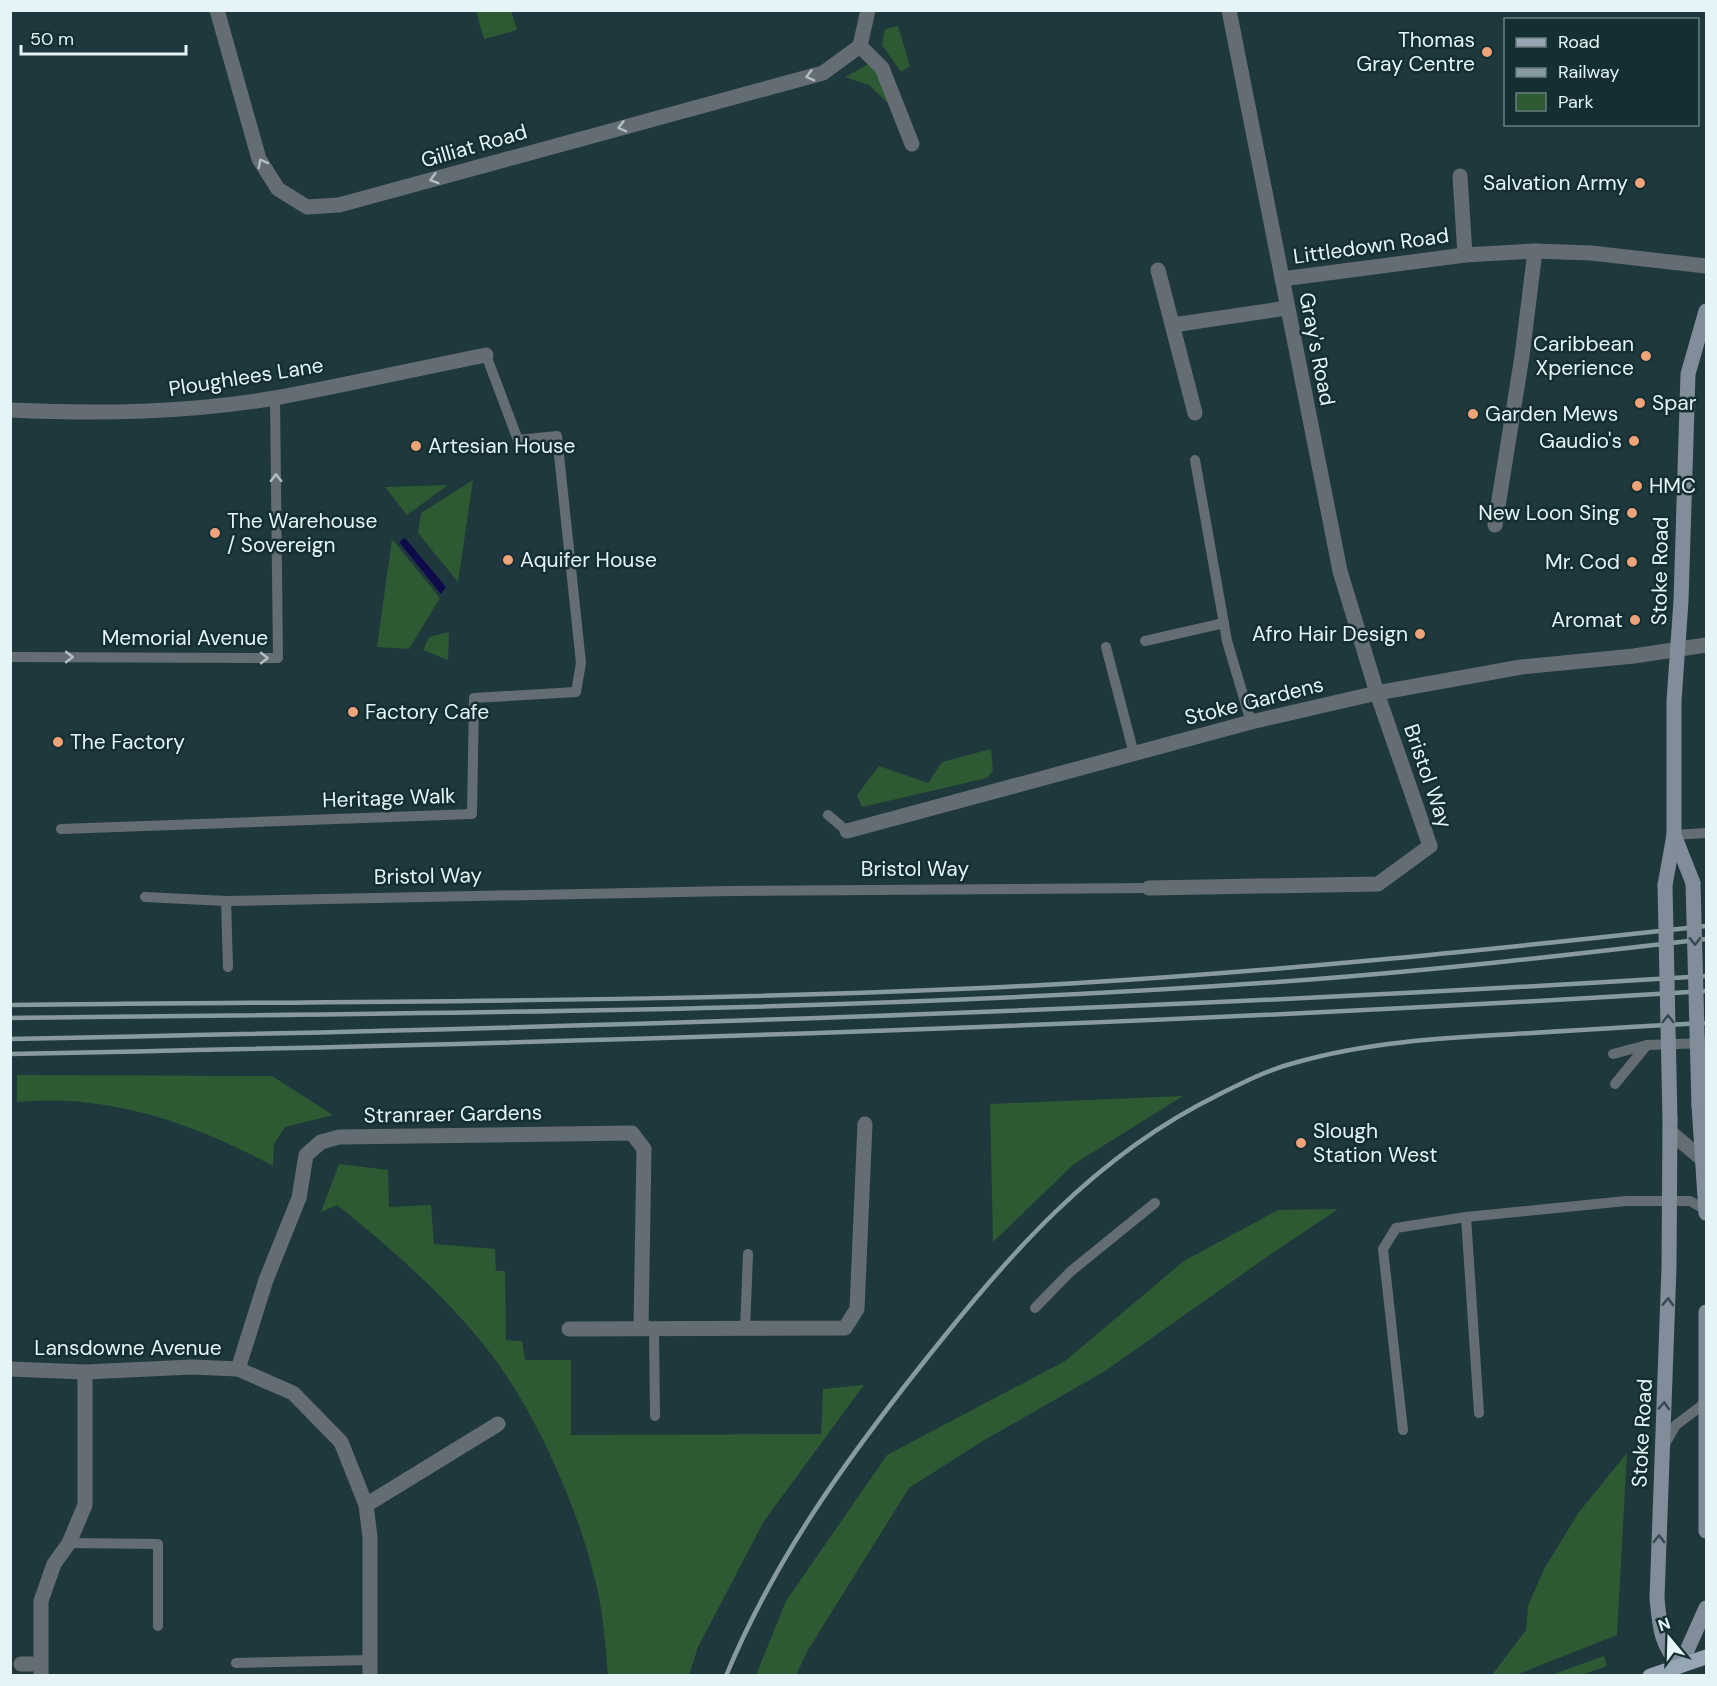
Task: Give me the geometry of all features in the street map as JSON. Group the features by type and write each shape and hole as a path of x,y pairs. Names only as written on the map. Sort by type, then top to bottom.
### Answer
{"main road":[{"name":"Stoke Road","path":"1684,1672 1667,1650 1662,1638 1657,1598 1661,1452 1667,1360 1670,1126 1665,885 1674,835 1674,701 1679,649 1688,374 1707,311"},
{"name":"Stoke Road","path":"1674,835 1694,883 1699,1105 1706,1212"},
{"path":"1707,1312 1705,1403 1707,1531"},
{"path":"1684,1672 1707,1608"},
{"path":"1650,1676 1684,1672 1707,1657"}],"street":[{"name":"Gilliat Road","path":"218,10 259,159 278,189 307,207 339,205 823,73 860,46"},
{"path":"868,10 860,46 882,68 912,144"},
{"name":"Gray's Road","path":"1229,10 1340,570 1377,693"},
{"path":"1460,176 1465,255"},
{"path":"1495,525 1522,356 1535,251 1591,253 1707,266"},
{"name":"Littledown Road","path":"1282,279 1465,255 1535,251"},
{"path":"1158,270 1195,413"},
{"path":"1173,325 1287,309"},
{"name":"Ploughlees Lane","path":"10,410 91,414 172,410 275,398 486,355"},
{"name":"Stoke Gardens","path":"847,831 1251,722 1377,693 1521,667 1707,645"},
{"name":"Bristol Way","path":"1149,888 1378,884 1430,846 1377,693"},
{"path":"569,1329 845,1328 857,1309 865,1124"},
{"path":"1670,1126 1704,1158"},
{"name":"Stranraer Gardens","path":"238,1369 266,1280 299,1198 306,1155 321,1142 339,1137 632,1133 644,1149 648,1328"},
{"name":"Lansdowne Avenue","path":"10,1369 85,1372 192,1367 238,1369 294,1393 341,1442 366,1505 370,1537 370,1676"},
{"path":"21,1664 41,1670 41,1601 54,1564 69,1542 85,1505 85,1372"},
{"path":"366,1505 498,1424"}],"lane":[{"name":"Heritage Walk","path":"61,829 472,814 474,698 576,692 581,663 556,436 518,440 486,355"},
{"name":"Memorial Avenue","path":"10,657 278,658 275,398"},
{"path":"1195,460 1224,623 1251,722"},
{"path":"1145,641 1224,623"},
{"path":"1106,647 1134,754"},
{"path":"828,815 847,831"},
{"path":"1674,835 1707,833"},
{"name":"Bristol Way","path":"145,897 226,901 718,891 1149,888"},
{"path":"226,901 228,967"},
{"path":"1613,1054 1647,1046 1707,1043"},
{"path":"1615,1084 1647,1046"},
{"path":"1403,1430 1383,1249 1396,1228 1466,1217 1626,1201 1690,1201 1706,1212"},
{"path":"1035,1308 1070,1272 1155,1203"},
{"path":"1466,1217 1479,1413"},
{"path":"745,1330 748,1254"},
{"path":"648,1328 655,1416"},
{"path":"1661,1452 1676,1425 1705,1403"},
{"path":"69,1542 145,1540 158,1544 158,1626"},
{"path":"236,1663 370,1660"}],"green space":[{"path":"476,11 511,11 517,30 484,39"},
{"path":"898,26 910,66 901,72 882,45 885,29"},
{"path":"872,62 891,106 869,85 845,77"},
{"path":"473,480 458,582 418,533 421,513"},
{"path":"448,485 407,515 385,487"},
{"path":"392,539 440,598 409,649 377,647"},
{"path":"449,632 448,660 423,650 429,637"},
{"path":"991,749 993,770 987,778 862,807 857,795 879,766 928,783 942,762"},
{"path":"17,1075 272,1076 333,1115 285,1127 274,1144 273,1166 181,1124 117,1107 51,1100 17,1102"},
{"path":"1183,1096 1074,1164 993,1242 990,1104"},
{"path":"339,1164 388,1170 389,1207 431,1205 434,1244 495,1249 496,1271 505,1271 506,1340 522,1341 525,1360 571,1360 571,1435 821,1434 823,1389 864,1385 764,1521 698,1647 689,1675 608,1675 600,1600 586,1548 566,1490 538,1431 507,1377 457,1313 399,1257 337,1205 321,1212"},
{"path":"1338,1209 1105,1371 981,1442 909,1488 808,1650 796,1675 756,1675 786,1601 887,1455 1065,1361 1184,1261 1278,1210"},
{"path":"1627,1453 1617,1635 1516,1675 1492,1675 1526,1630 1528,1606 1544,1569 1579,1512"},
{"path":"1604,1656 1607,1666 1581,1675 1551,1675"}],"shaded area":[{"path":"405,538 446,587 441,594 399,542"}],"railway":[{"path":"10,1005 656,998 1043,985 1292,967 1706,926"},
{"path":"10,1018 650,1009 970,999 1342,977 1706,939"},
{"path":"10,1039 859,1016 1283,999 1706,976"},
{"path":"10,1054 859,1032 1283,1014 1706,991"},
{"path":"726,1676 766,1592 813,1513 866,1437 955,1323 1021,1247 1056,1212 1131,1148 1173,1120 1264,1073 1348,1050 1459,1037 1706,1023"}],"place":[{"name":"Thomas Gray Centre","path":"1487,52"},
{"name":"Salvation Army","path":"1640,183"},
{"name":"Caribbean Xperience","path":"1646,356"},
{"name":"Spar","path":"1640,403"},
{"name":"Garden Mews","path":"1473,414"},
{"name":"Gaudio's","path":"1634,441"},
{"name":"Artesian House","path":"416,446"},
{"name":"HMC","path":"1637,486"},
{"name":"New Loon Sing","path":"1632,513"},
{"name":"The Warehouse / Sovereign","path":"215,533"},
{"name":"Aquifer House","path":"508,560"},
{"name":"Mr. Cod","path":"1632,562"},
{"name":"Aromat","path":"1635,620"},
{"name":"Afro Hair Design","path":"1420,634"},
{"name":"Factory Cafe","path":"353,712"},
{"name":"The Factory","path":"58,742"},
{"name":"Slough Station West","path":"1301,1143"}]}
